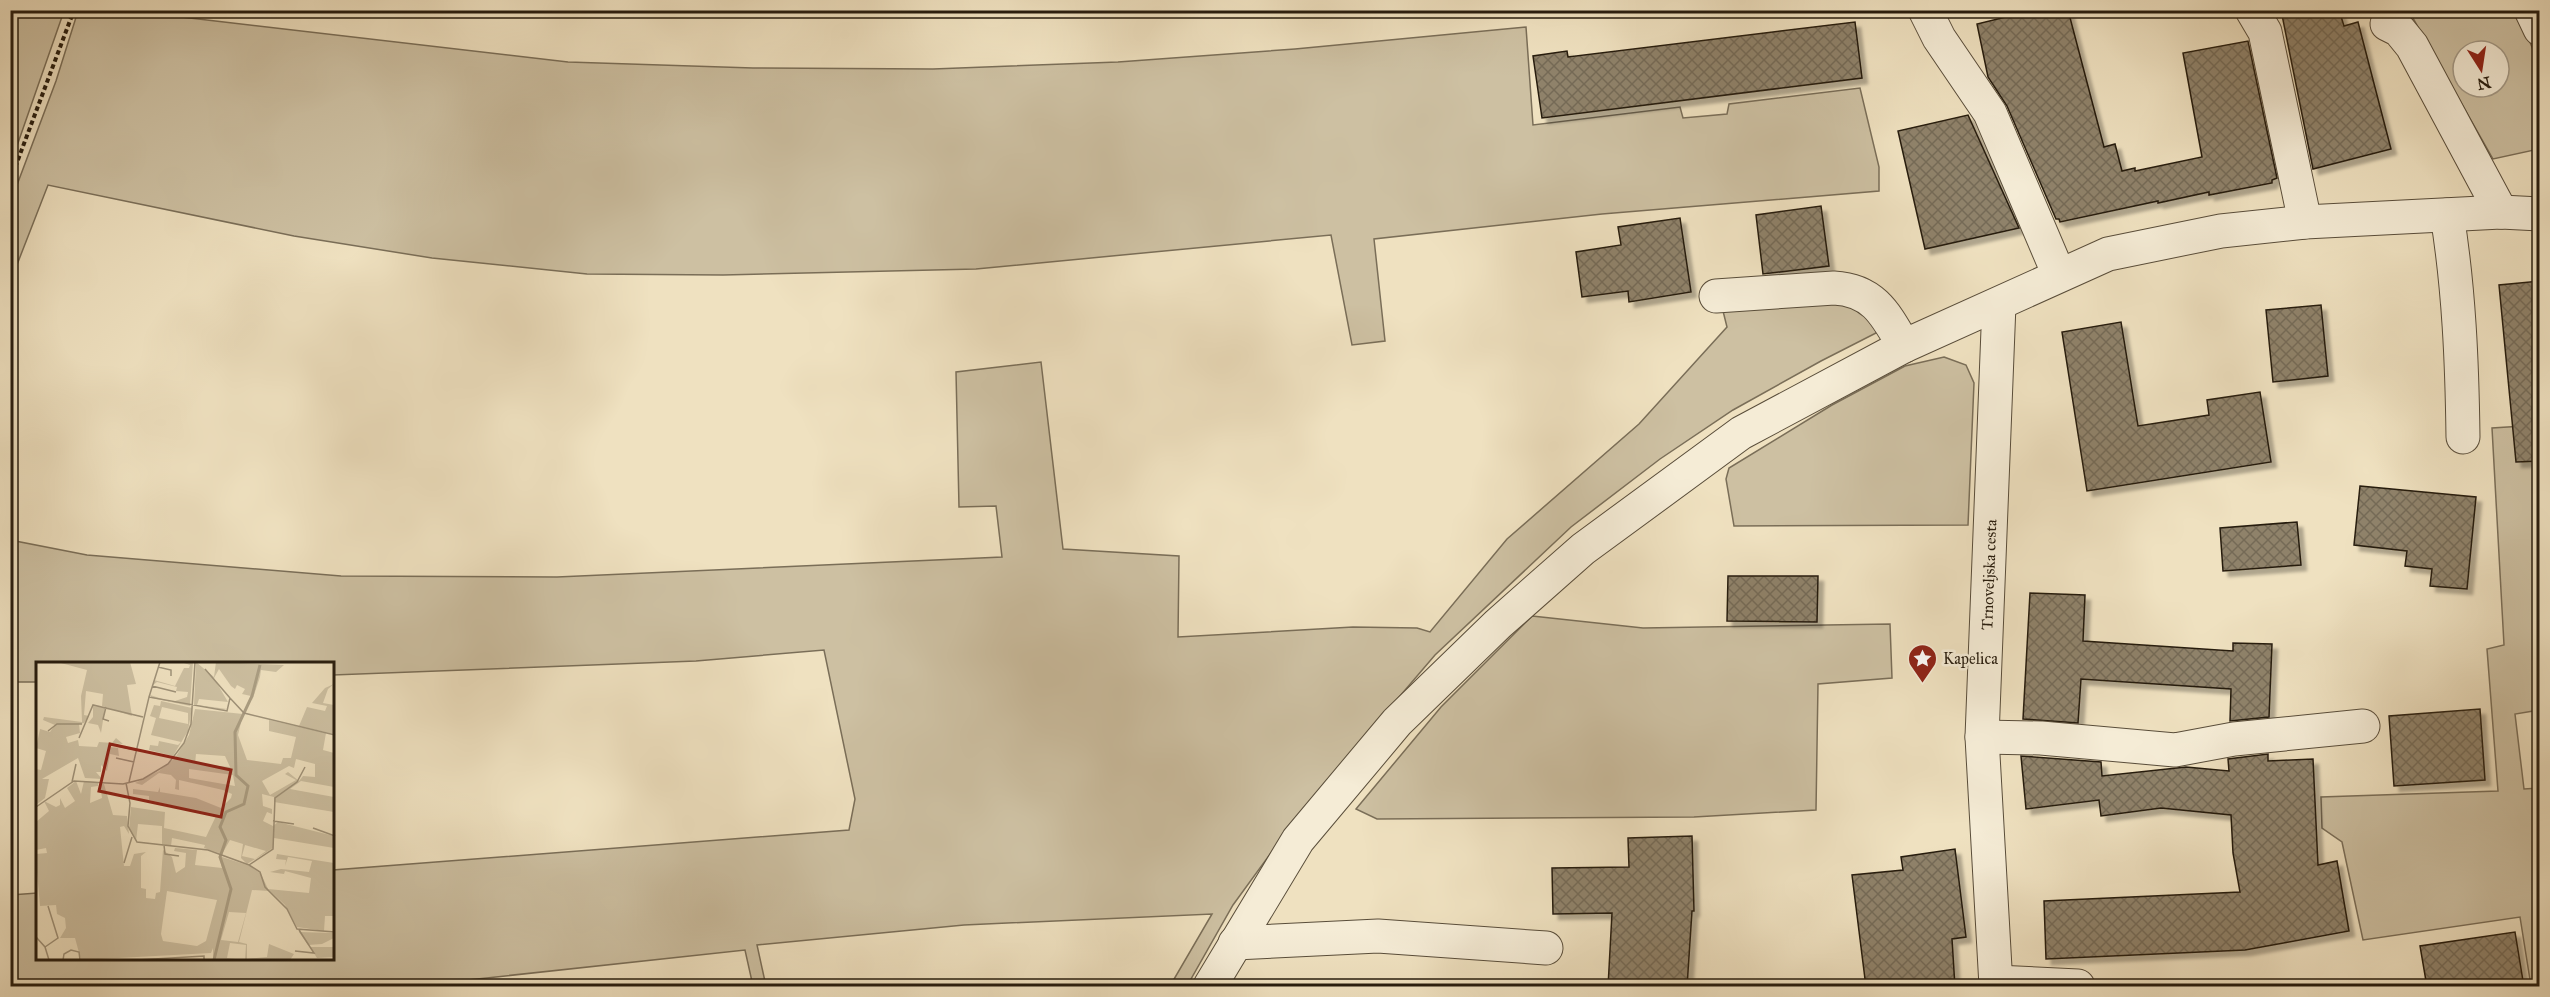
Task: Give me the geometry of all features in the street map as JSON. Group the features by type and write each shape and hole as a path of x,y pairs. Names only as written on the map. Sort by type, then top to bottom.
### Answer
{"street":[{"path":"1925,10 1939,38 1990,113 2059,275"},
{"path":"2252,10 2265,32 2305,222"},
{"path":"2532,10 2540,29"},
{"path":"2387,24 2399,30 2412,46 2501,212"},
{"path":"1210,987 1298,840 1397,722 1507,616 1583,549 1741,433 1904,346 2108,254 2221,231 2305,222 2501,212 2540,214"},
{"path":"2447,215 2456,267 2461,333 2463,437"},
{"path":"1716,296 1834,288 1852,289 1885,314 1904,346"},
{"name":"Trnoveljska cesta","path":"1996,985 1982,738 1999,304"},
{"path":"1982,738 2041,738 2175,750 2234,739 2363,726"},
{"path":"1235,943 1378,936 1546,948"},
{"path":"1996,985 2078,987"}],"path":[{"path":"10,181 74,10"}],"shaded area":[{"path":"10,11 64,11 11,163"},
{"path":"78,11 130,11 568,62 753,68 933,69 1118,62 1295,49 1526,27 1533,125 1680,107 1683,118 1727,114 1729,104 1860,88 1879,167 1879,191 1602,214 1374,239 1385,341 1352,345 1331,235 976,269 723,275 587,274 432,258 294,236 48,185 13,275 11,274 11,201 56,81"},
{"path":"2409,11 2517,11 2539,64 2539,149 2493,159 2459,99 2511,99 2511,39 2451,39 2451,85"},
{"path":"1853,296 1876,318 1876,333 1733,410 1660,459 1571,527 1435,655 1300,813 1233,905 1187,986 1170,986 1212,914 964,925 757,945 766,986 753,986 745,950 412,986 11,986 11,895 36,893 36,961 334,961 334,870 849,830 855,799 824,650 696,661 334,675 334,662 36,662 36,682 11,682 10,540 87,555 341,576 557,577 1002,557 996,506 959,507 956,372 1041,362 1063,549 1179,556 1178,637 1353,627 1417,628 1430,632 1507,539 1639,424 1727,327 1722,307"},
{"path":"1944,357 1966,365 1974,383 1968,525 1734,526 1726,479 1729,468 1832,405 1905,366"},
{"path":"2539,425 2539,710 2515,714 2524,789 2539,788 2539,986 2531,986 2520,917 2363,940 2342,842 2322,828 2321,797 2498,791 2487,649 2504,645 2492,428"},
{"path":"1532,616 1643,628 1890,624 1892,678 1818,684 1816,810 1694,817 1377,819 1356,809 1441,707"}],"building":[{"path":"2008,10 2068,10 2104,147 2115,144 2122,171 2135,168 2135,171 2202,157 2183,53 2248,41 2277,178 2272,180 2272,183 2209,195 2209,192 2158,203 2158,201 2060,222 2056,219 2007,106 1988,77 1977,24 2010,16"},
{"path":"2281,10 2339,10 2344,26 2358,22 2391,149 2313,169"},
{"path":"1855,22 1862,78 1542,118 1533,56 1567,51 1568,57"},
{"path":"1968,115 2019,228 1925,249 1898,131"},
{"path":"1821,206 1829,266 1763,274 1756,215"},
{"path":"1680,218 1691,292 1629,302 1628,291 1582,297 1576,252 1621,245 1618,227"},
{"path":"2540,281 2540,461 2516,462 2499,285"},
{"path":"2321,305 2328,376 2273,382 2266,310"},
{"path":"2121,322 2138,426 2209,415 2207,400 2260,392 2271,462 2087,491 2062,332"},
{"path":"2360,486 2476,497 2467,589 2430,586 2432,569 2405,566 2407,551 2354,545"},
{"path":"2297,522 2301,565 2223,571 2220,528"},
{"path":"1728,576 1818,576 1817,622 1727,621"},
{"path":"2030,593 2085,595 2083,641 2233,651 2233,643 2272,644 2269,717 2230,721 2231,689 2081,679 2078,723 2023,719"},
{"path":"2480,709 2485,780 2394,786 2389,716"},
{"path":"2268,754 2268,761 2313,759 2318,865 2337,861 2349,931 2245,950 2046,959 2044,901 2240,892 2233,853 2231,815 2161,808 2101,816 2099,800 2026,809 2021,756 2101,762 2102,776 2186,767 2229,771 2228,759"},
{"path":"1692,836 1694,911 1692,911 1687,987 1608,987 1612,913 1553,914 1552,868 1629,867 1628,838"},
{"path":"1955,849 1966,937 1952,939 1955,987 1866,987 1852,875 1903,870 1901,857"},
{"path":"2515,932 2524,987 2427,987 2420,946"}],"place":[{"name":"Kapelica","path":"1922,684"}]}
